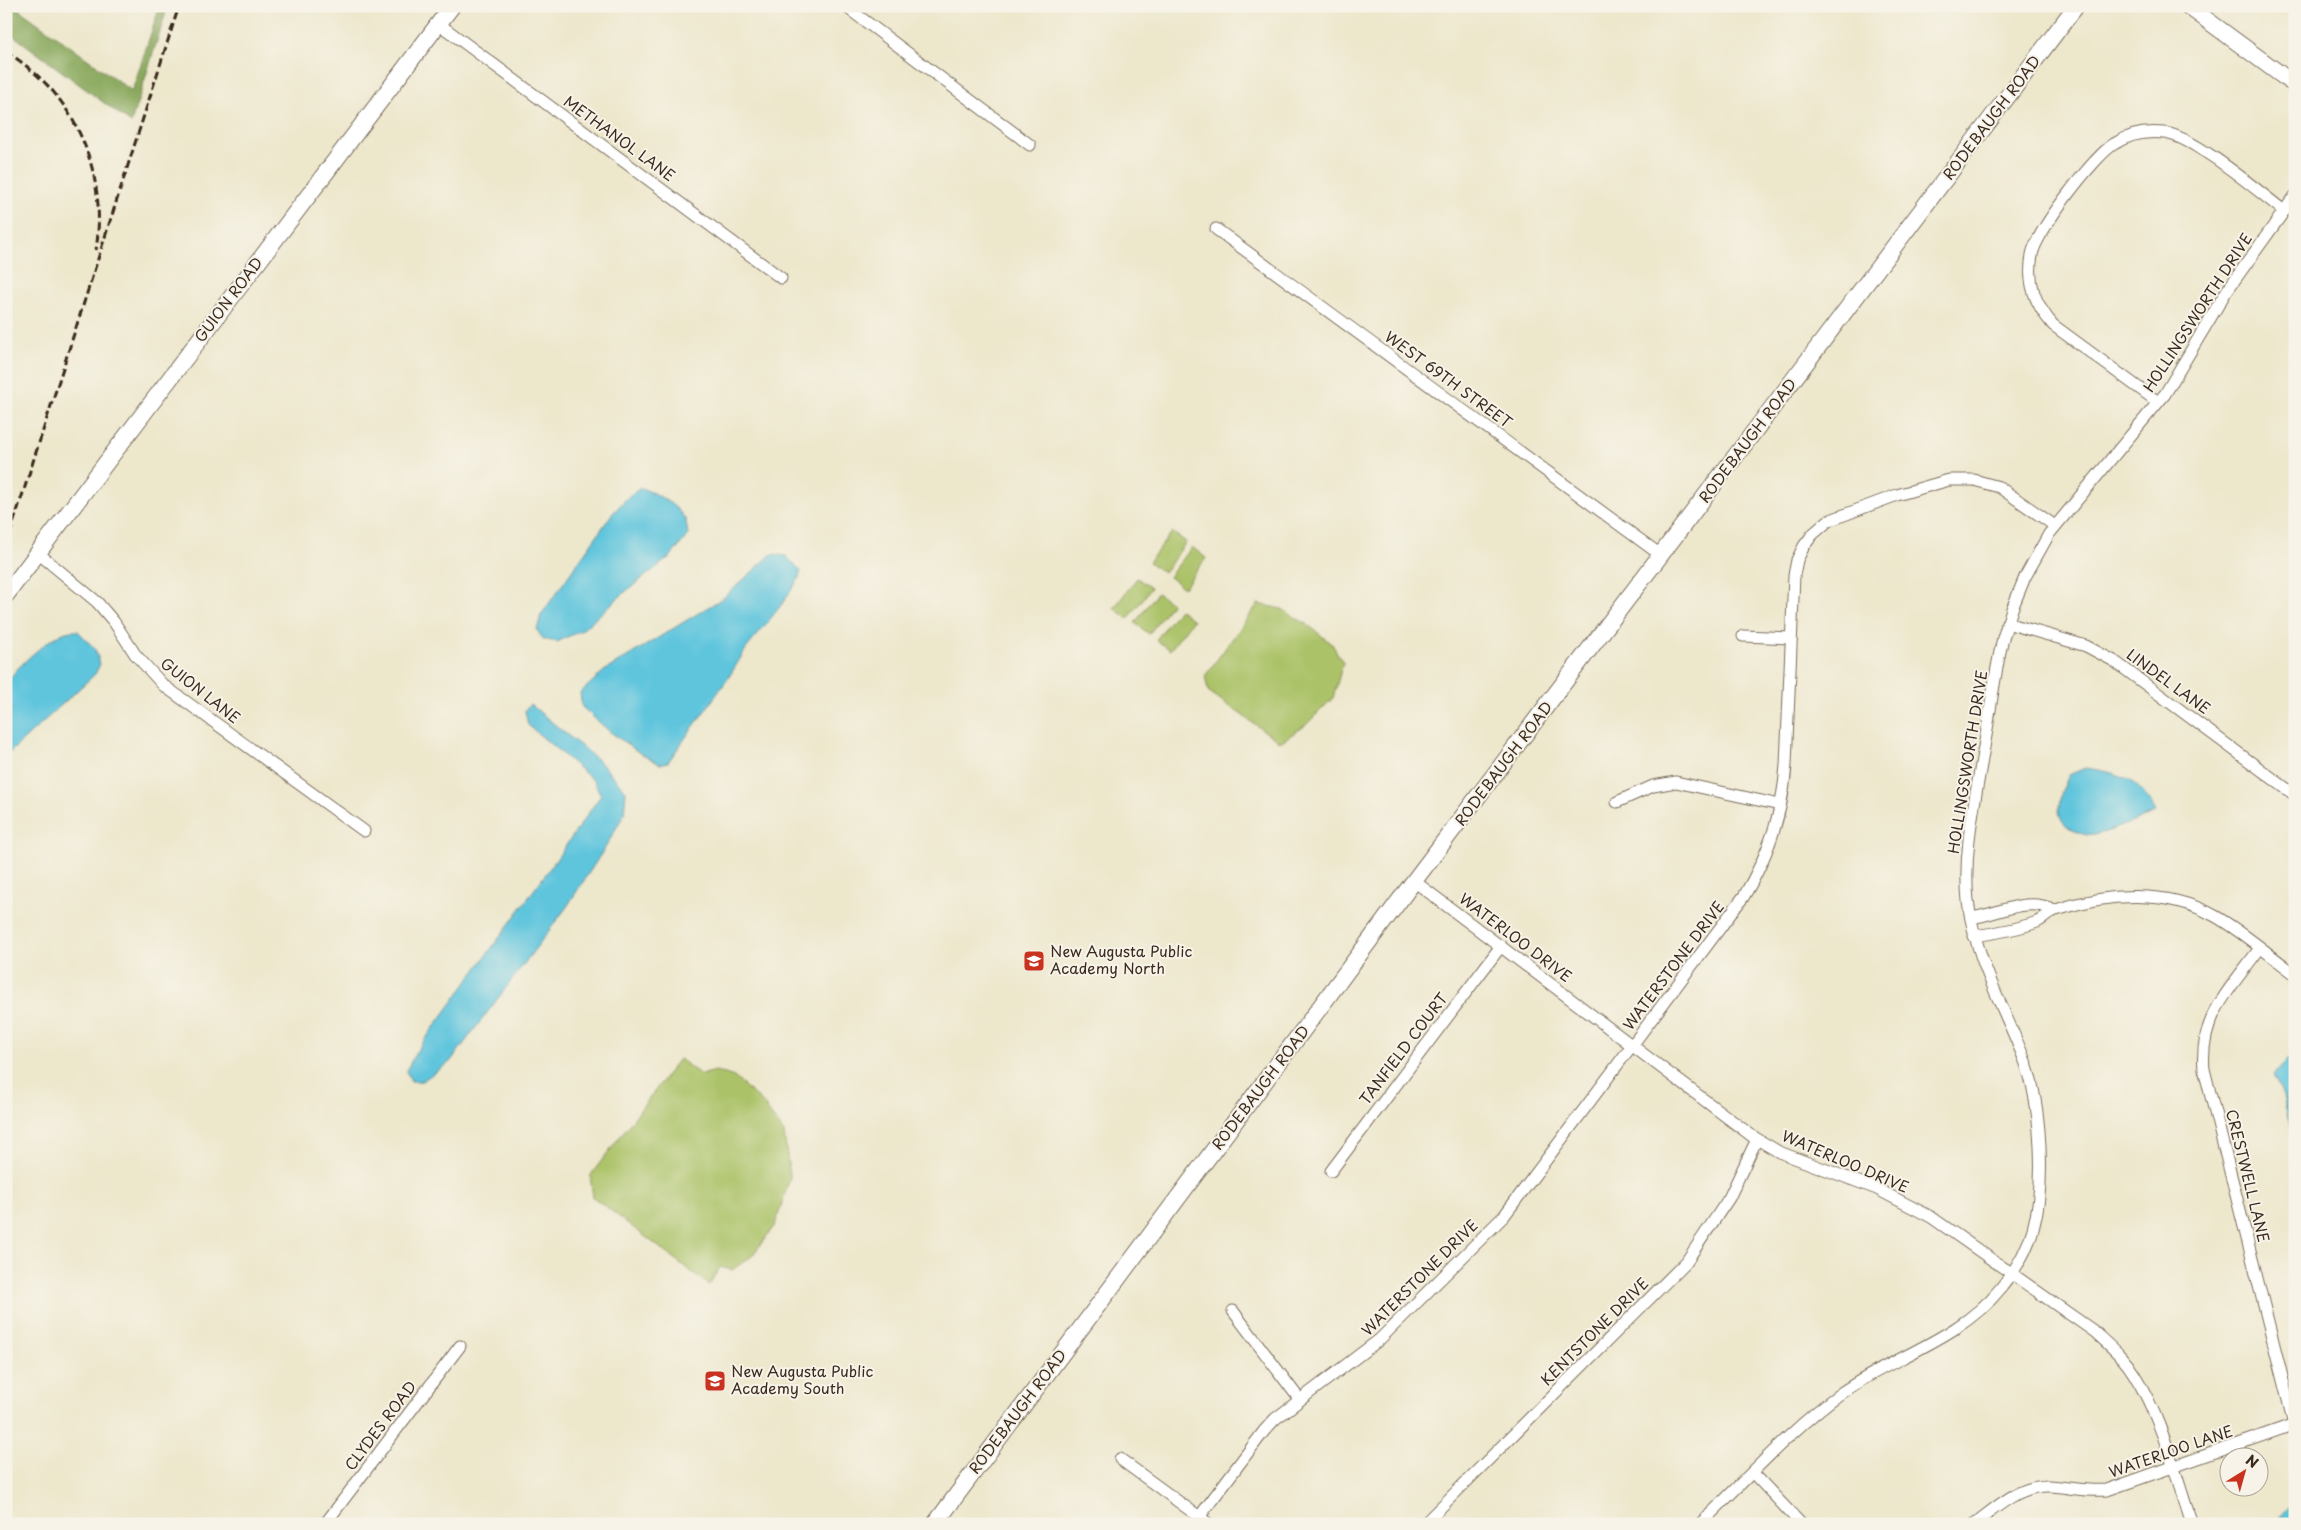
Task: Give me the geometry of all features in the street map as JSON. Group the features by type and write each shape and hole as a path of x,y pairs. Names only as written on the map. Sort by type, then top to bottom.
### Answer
{"street":[{"name":"GUION ROAD","path":"6,595 452,6"},
{"path":"845,6 1030,145"},
{"name":"RODEBAUGH ROAD","path":"935,1524 1414,881 1662,556 2076,6"},
{"path":"2188,6 2295,85"},
{"name":"METHANOL LANE","path":"438,24 781,278"},
{"path":"2158,402 2053,324 2043,312 2033,293 2030,273 2032,253 2042,231 2106,150 2128,136 2153,132 2170,134 2189,142 2284,211"},
{"name":"HOLLINGSWORTH DRIVE","path":"1700,1524 1807,1421 1833,1399 1866,1377 1967,1320 1991,1300 2011,1275 2028,1244 2036,1216 2039,1160 2038,1117 2026,1063 1983,965 1974,936 1966,876 1970,835 1998,661 2007,623 2029,568 2055,526 2158,402 2181,368 2226,292 2295,196"},
{"name":"WEST 69TH STREET","path":"1216,229 1662,556"},
{"name":"WATERSTONE DRIVE","path":"1201,1521 1260,1435 1300,1400 1379,1340 1504,1216 1744,896 1766,852 1780,805 1786,770 1794,575 1799,556 1813,534 1837,516 1943,482 1968,479 1991,483 2006,491 2055,526"},
{"name":"GUION LANE","path":"38,553 97,602 114,622 135,654 163,685 364,831"},
{"name":"LINDEL LANE","path":"2007,623 2086,646 2114,661 2295,795"},
{"path":"1743,636 1790,638"},
{"path":"1617,802 1654,786 1676,782 1780,805"},
{"name":"WATERLOO DRIVE","path":"1414,881 1756,1139 1800,1161 1877,1189 1904,1201 1942,1223 2011,1275 2095,1332 2116,1352 2135,1375 2150,1402 2192,1524"},
{"path":"1974,936 2039,922 2054,910 2123,896 2166,898 2193,906 2217,917 2295,974"},
{"path":"1971,918 2020,905 2042,904 2054,910"},
{"name":"TANFIELD COURT","path":"1331,1171 1500,946"},
{"name":"CRESTWELL LANE","path":"2260,948 2214,1011 2204,1040 2203,1056 2204,1069 2294,1424"},
{"name":"KENTSTONE DRIVE","path":"1424,1524 1680,1269 1704,1237 1729,1198 1756,1139"},
{"path":"1233,1310 1300,1400"},
{"name":"CLYDES ROAD","path":"325,1524 460,1346"},
{"name":"WATERLOO LANE","path":"1974,1524 2012,1496 2032,1488 2048,1486 2082,1491 2107,1490 2294,1424"},
{"path":"1120,1459 1201,1521"},
{"path":"1753,1473 1801,1524"}],"green space":[{"path":"6,6 14,6 132,91 160,6 168,6 131,123 6,30"},
{"path":"1172,532 1186,542 1164,573 1149,562"},
{"path":"1192,547 1206,558 1184,588 1169,577"},
{"path":"1137,578 1151,588 1128,619 1114,608"},
{"path":"1157,593 1172,603 1149,634 1135,623"},
{"path":"1258,604 1282,609 1308,625 1332,644 1343,663 1333,698 1306,725 1280,742 1208,691 1205,676"},
{"path":"1179,609 1193,620 1170,650 1156,640"},
{"path":"679,1059 701,1075 716,1071 734,1077 762,1102 784,1133 790,1178 775,1225 752,1256 732,1270 720,1267 709,1285 593,1197 590,1176"}],"water":[{"path":"641,488 660,496 677,509 685,519 688,535 671,556 625,592 582,630 557,642 543,639 537,630 541,615 612,514 630,495"},
{"path":"772,554 786,556 801,571 798,580 782,604 746,649 727,680 668,762 660,764 641,754 609,731 582,707 580,693 604,671 723,598"},
{"path":"78,631 95,649 100,664 95,674 6,756 6,684 17,670 41,647 66,632"},
{"path":"530,704 600,762 626,791 624,814 605,848 566,908 450,1062 422,1081 411,1081 406,1071 416,1052 601,795 593,780 528,725 525,711"},
{"path":"2085,768 2109,772 2128,779 2143,792 2156,813 2094,835 2082,834 2072,829 2061,818 2059,805 2069,775"},
{"path":"2288,1059 2295,1064 2295,1146 2283,1096 2273,1075"},
{"path":"2295,1506 2295,1524 2282,1524 2280,1517 2288,1508"}],"railway":[{"path":"6,546 179,6"},
{"path":"6,51 29,68 50,88 64,105 75,124 91,164 96,185 98,207 96,250"}],"place":[{"name":"New Augusta Public Academy North","path":"1034,961"},
{"name":"New Augusta Public Academy South","path":"715,1381"}]}
